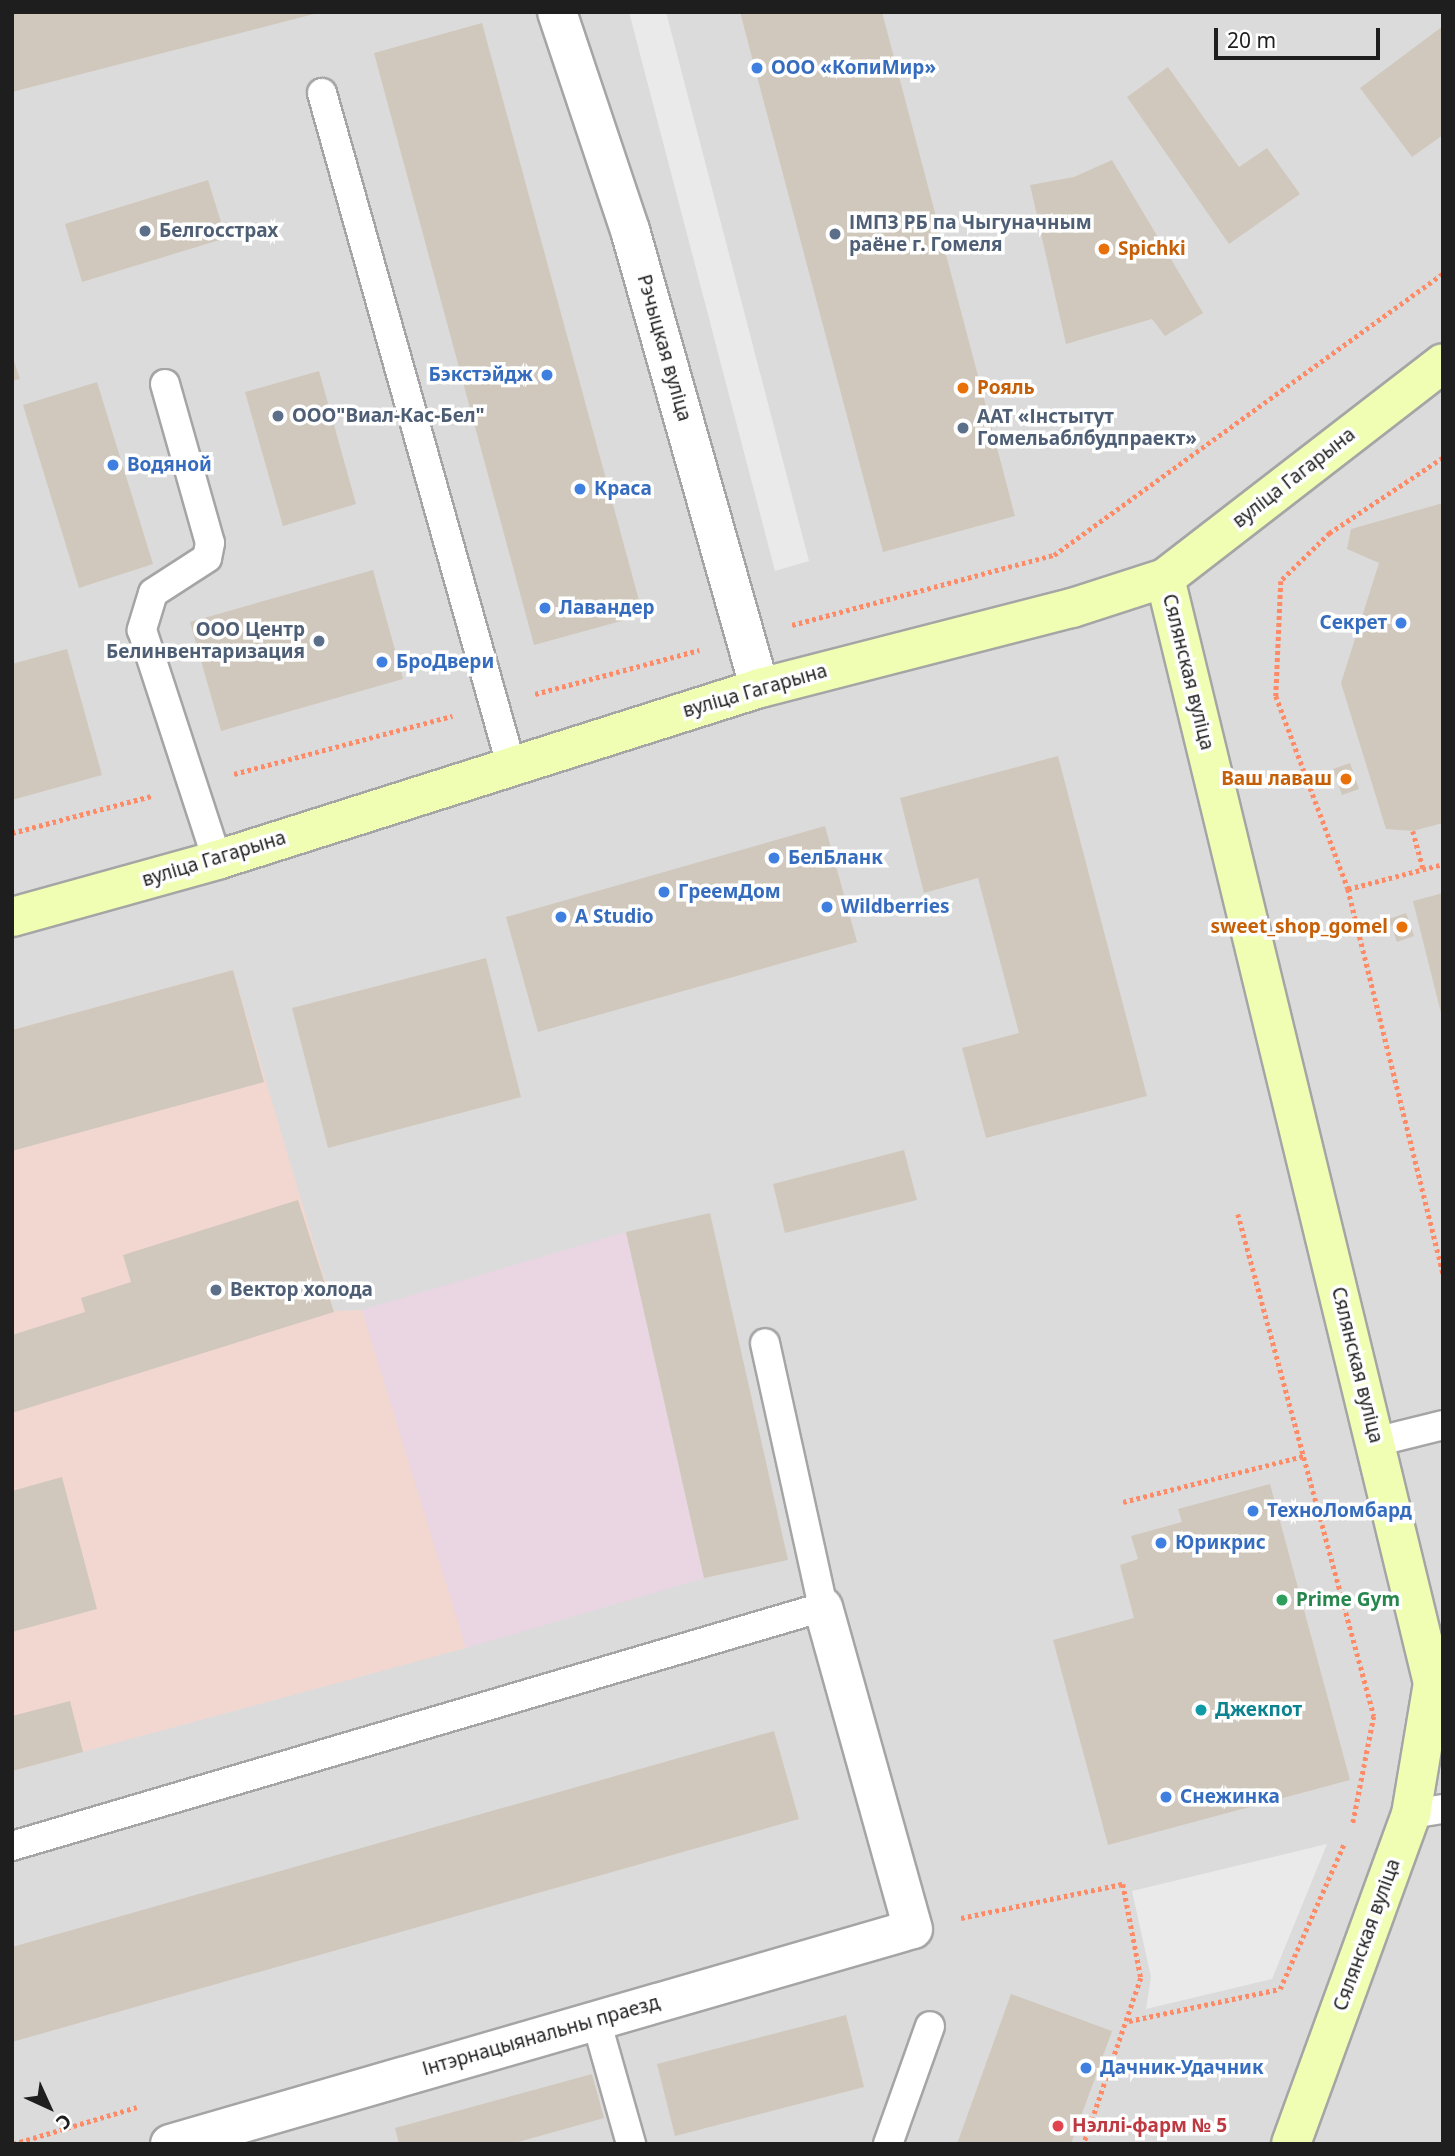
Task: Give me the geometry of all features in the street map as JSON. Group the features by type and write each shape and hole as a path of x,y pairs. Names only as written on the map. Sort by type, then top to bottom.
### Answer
{"street":[{"name":"Рэчыцкая вуліца","path":"557,12 630,230 760,688"},
{"name":"вуліца Гагарына","path":"12,917 217,860 760,688 1072,608 1165,578 1443,363"},
{"name":"Сялянская вуліца","path":"1165,578 1433,1683 1427,1812 1291,2144"},
{"path":"823,1607 912,1929"},
{"name":"Інтэрнацыянальны праезд","path":"170,2144 912,1929"}],"lane":[{"path":"321,93 511,765"},
{"path":"165,384 210,543 207,558 153,593 142,630 217,860"},
{"path":"12,1846 823,1607 765,1343"},
{"path":"1375,1442 1443,1425"},
{"path":"596,2020 631,2144"},
{"path":"888,2144 930,2026"}],"path":[{"path":"1443,458 1330,533 1281,581 1276,696 1348,889 1443,1274"},
{"path":"1413,831 1423,869"},
{"path":"1348,889 1443,864"},
{"path":"1238,1214 1374,1716 1351,1828"},
{"path":"1123,1502 1304,1456"},
{"path":"1129,2021 1280,1989 1346,1841"},
{"path":"912,1929 1123,1884 1141,1979 1129,2021 1084,2144"}],"shaded area":[{"path":"12,12 1443,12 1443,2144 12,2144"},
{"path":"629,12 666,12 809,561 775,571"},
{"path":"233,970 334,1311 362,1310 466,1648 12,1771 12,1030"},
{"path":"626,1232 704,1578 466,1648 362,1310"},
{"path":"1327,1844 1272,1979 1146,2009 1151,1977 1132,1891"}],"building":[{"path":"12,12 318,12 318,13 12,92"},
{"path":"740,12 882,12 1015,516 883,552"},
{"path":"482,23 643,615 534,645 374,53"},
{"path":"1443,26 1443,135 1412,157 1360,88"},
{"path":"1168,67 1239,167 1267,148 1300,194 1229,244 1127,97"},
{"name":"Spichki","path":"1112,160 1203,313 1165,336 1152,319 1066,344 1030,185 1074,177"},
{"name":"Белгосстрах","path":"208,180 226,238 82,282 65,224"},
{"path":"12,355 20,379 12,381"},
{"path":"319,371 356,504 283,526 245,392"},
{"path":"97,382 153,564 79,588 23,405"},
{"name":"Секрет","path":"1443,503 1443,823 1413,831 1386,829 1341,683 1379,563 1347,549 1351,529"},
{"path":"373,570 403,679 221,731 190,622"},
{"path":"67,649 102,775 12,800 12,664"},
{"path":"1058,756 1147,1096 986,1138 962,1048 1019,1033 978,878 924,893 900,798"},
{"name":"Ваш лаваш","path":"1350,763 1359,789 1342,795 1333,769"},
{"path":"825,826 857,942 538,1032 506,917"},
{"path":"1443,893 1443,1017 1442,1017 1413,901"},
{"name":"sweet_shop_gomel","path":"1406,913 1414,936 1397,942 1389,919"},
{"path":"486,958 521,1097 328,1148 292,1008"},
{"path":"233,970 264,1082 12,1151 12,1030"},
{"path":"904,1150 917,1200 785,1233 773,1184"},
{"name":"Вектор холода","path":"298,1200 334,1312 12,1413 12,1335 85,1312 81,1298 131,1282 123,1255"},
{"path":"710,1213 788,1560 704,1578 626,1232"},
{"path":"62,1477 97,1609 12,1632 12,1491"},
{"name":"Джекпот","path":"1270,1484 1350,1780 1108,1845 1053,1640 1134,1618 1120,1565 1138,1559 1131,1536 1182,1522 1178,1509"},
{"path":"70,1701 83,1752 12,1771 12,1716"},
{"path":"774,1731 799,1819 12,2042 12,1947"},
{"path":"1011,1994 1112,2031 1071,2144 957,2144"},
{"path":"846,2015 864,2087 675,2136 657,2064"},
{"path":"592,2074 604,2118 511,2144 399,2144 395,2128"}],"place":[{"name":"ООО «КопиМир»","path":"757,68"},
{"name":"Белгосстрах","path":"145,231"},
{"name":"ІМПЗ РБ па Чыгуначным раёне г. Гомеля","path":"835,234"},
{"name":"Spichki","path":"1104,249"},
{"name":"Бэкстэйдж","path":"547,375"},
{"name":"Рояль","path":"963,388"},
{"name":"ООО\"Виал-Кас-Бел\"","path":"278,416"},
{"name":"ААТ «Інстытут Гомельаблбудпраект»","path":"963,428"},
{"name":"Водяной","path":"113,465"},
{"name":"Краса","path":"580,489"},
{"name":"Лавандер","path":"545,608"},
{"name":"Секрет","path":"1401,623"},
{"name":"ООО Центр Белинвентаризация","path":"319,641"},
{"name":"БроДвери","path":"382,662"},
{"name":"Ваш лаваш","path":"1346,779"},
{"name":"БелБланк","path":"774,858"},
{"name":"ГреемДом","path":"664,892"},
{"name":"Wildberries","path":"827,907"},
{"name":"A Studio","path":"561,917"},
{"name":"sweet_shop_gomel","path":"1402,927"},
{"name":"Вектор холода","path":"216,1290"},
{"name":"ТехноЛомбард","path":"1253,1511"},
{"name":"Юрикрис","path":"1161,1543"},
{"name":"Prime Gym","path":"1282,1600"},
{"name":"Джекпот","path":"1201,1710"},
{"name":"Снежинка","path":"1166,1797"},
{"name":"Дачник-Удачник","path":"1086,2068"},
{"name":"Нэллі-фарм № 5","path":"1058,2126"}]}
